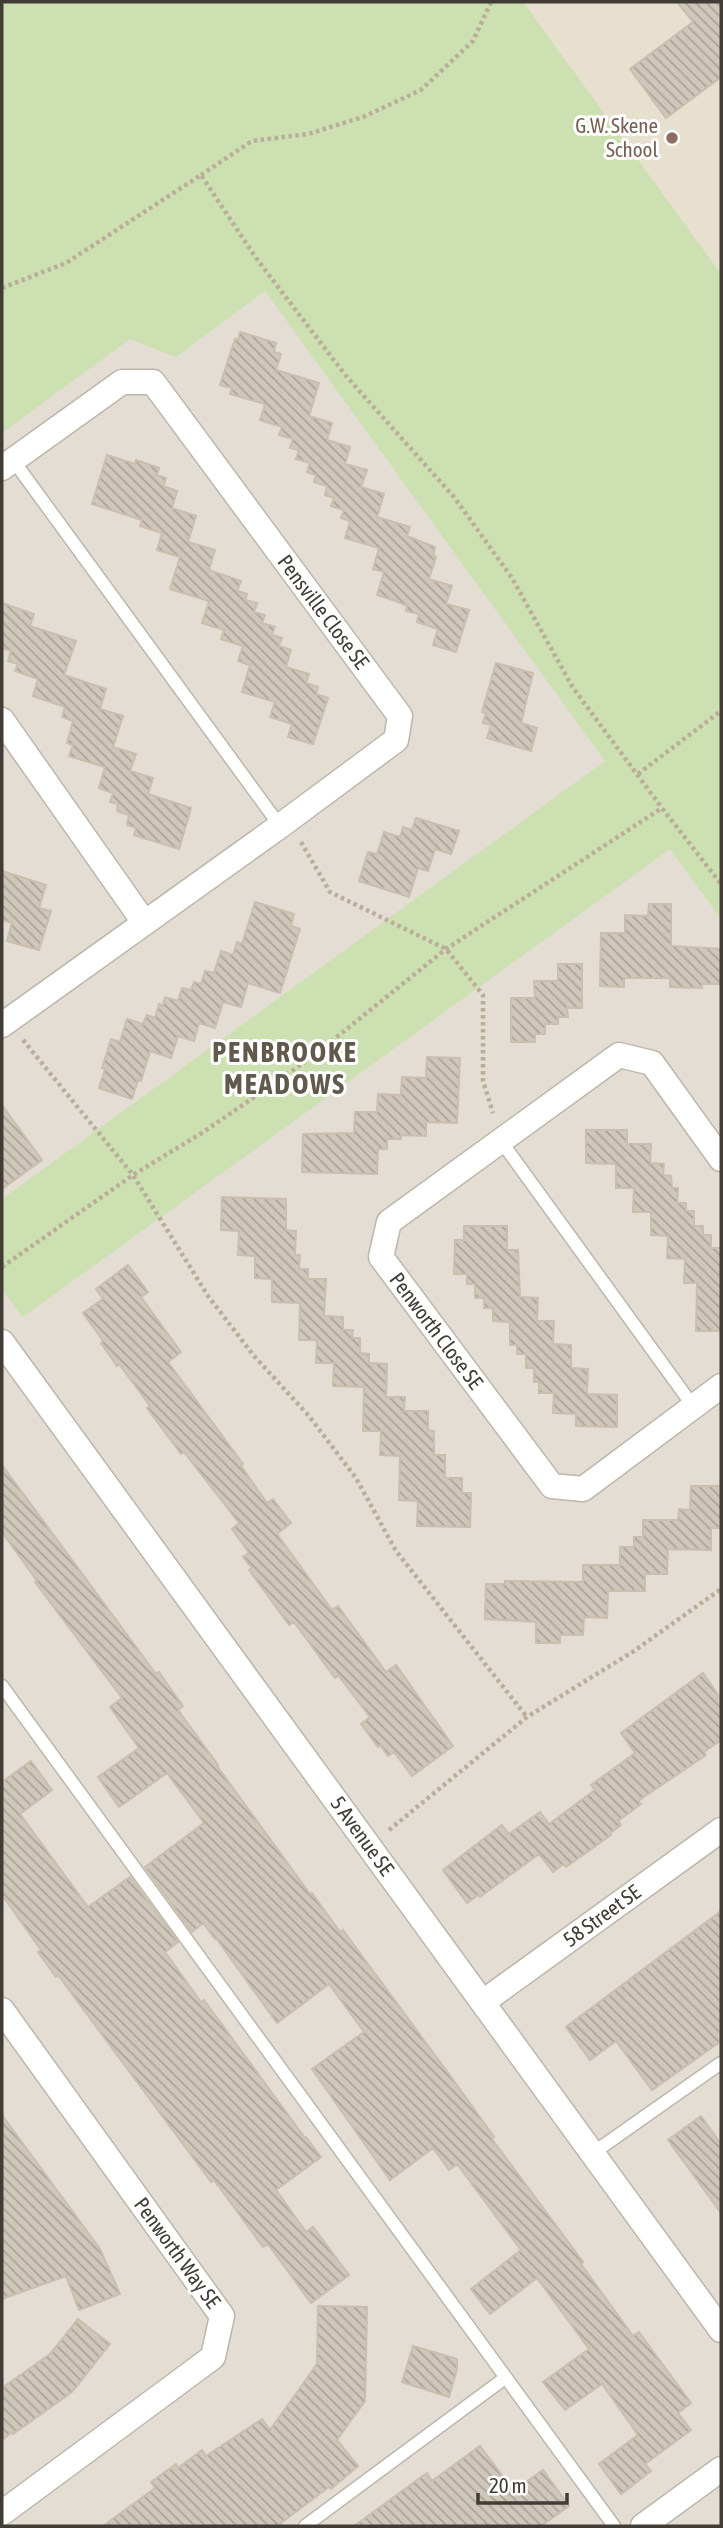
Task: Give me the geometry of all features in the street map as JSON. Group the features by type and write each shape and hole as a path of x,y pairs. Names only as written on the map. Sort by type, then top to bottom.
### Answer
{"street":[{"name":"Pensville Close SE","path":"5,1022 396,740 400,716 153,383 122,382 7,464"},
{"path":"2,720 144,922"},
{"name":"Penworth Close SE","path":"721,1159 652,1063 619,1055 389,1222 381,1257 552,1486 583,1489 721,1386"},
{"name":"5 Avenue SE","path":"2,1342 721,2330"},
{"name":"58 Street SE","path":"484,2002 721,1830"},
{"name":"Penworth Way SE","path":"2,2010 222,2316 213,2357 2,2513"},
{"path":"643,2526 721,2469"}],"lane":[{"path":"7,464 280,826"},
{"path":"501,1141 693,1406"},
{"path":"2,1686 614,2526"},
{"path":"593,2153 721,2063"},
{"path":"305,2526 505,2378"}],"path":[{"path":"2,288 66,263 253,141 308,134 363,117 421,90 473,41 491,2"},
{"path":"201,175 257,258 346,376 454,498 512,578 573,688 721,884"},
{"path":"638,774 721,711"},
{"path":"2,1266 133,1175 205,1131 312,1057 446,949 662,808"},
{"path":"280,826 299,839 330,892 446,949 482,995 483,1082 501,1141"},
{"path":"5,1022 133,1175 208,1296 254,1356 317,1426 356,1478 396,1551 527,1717"},
{"path":"369,1846 527,1717 634,1651 721,1588"}],"shaded area":[{"path":"2,2 721,2 721,2526 2,2526"},
{"name":"G.W. Skene School","path":"523,2 721,2 721,274"}],"green space":[{"path":"2,2 523,2 721,274 721,919 670,849 23,1317 2,1289 2,1199 605,761 265,291 176,357 130,339 2,433"}],"building":[{"path":"677,2 721,2 721,77 666,118 630,69 693,22"},
{"path":"240,332 276,343 274,352 281,354 276,370 319,383 309,416 332,423 327,440 350,447 345,464 367,470 361,487 384,494 377,517 410,527 407,536 435,547 433,554 436,557 429,579 452,586 446,604 469,610 456,652 433,645 438,629 417,622 419,614 406,611 407,606 377,595 384,572 373,569 379,548 345,538 350,521 341,518 344,510 331,506 334,498 325,495 327,486 314,482 316,475 307,472 310,463 296,459 299,450 290,448 293,439 279,435 282,427 260,420 265,404 230,394 232,388 220,385 235,339 238,340"},
{"path":"107,455 135,464 136,460 159,468 157,475 166,478 163,486 177,491 172,508 196,516 188,542 215,550 209,570 241,581 237,591 247,594 245,600 257,603 254,612 265,615 262,623 275,627 272,635 282,638 279,646 291,650 286,667 309,674 306,683 318,687 316,694 328,698 313,744 288,737 292,724 270,717 275,702 242,692 250,665 238,661 243,646 221,639 224,630 202,623 209,601 170,589 180,557 157,550 162,533 140,526 142,520 92,504"},
{"path":"2,603 34,614 30,626 76,641 64,675 106,689 100,709 123,716 113,747 136,754 130,771 153,778 148,794 191,808 179,849 134,835 136,828 127,825 129,815 117,811 118,804 110,802 113,793 99,788 105,767 69,756 73,745 67,743 73,721 62,717 65,707 33,696 38,679 15,671 18,664 8,661 11,651 2,648"},
{"path":"496,663 533,673 521,723 537,728 531,751 487,738 491,725 483,723 486,713 482,712"},
{"path":"416,818 459,831 451,854 435,849 428,871 418,868 409,897 359,881 368,852 377,854 384,832 400,837 403,827 412,830"},
{"path":"2,871 46,885 39,908 51,911 39,950 7,941 12,923 2,920"},
{"path":"255,902 294,914 291,926 300,929 280,993 248,983 241,1007 223,1002 215,1028 199,1023 194,1041 178,1036 171,1058 150,1051 141,1081 138,1080 132,1099 99,1088 111,1039 120,1042 127,1019 143,1024 147,1015 155,1018 159,1004 163,1006 165,997 178,1001 182,988 191,990 194,982 201,984 205,971 214,973 221,951 233,955 237,942 242,944"},
{"path":"649,904 671,904 671,946 721,949 721,984 702,984 702,988 670,987 670,978 624,978 624,987 600,986 601,933 625,933 625,915 648,916"},
{"path":"558,964 582,964 582,1008 567,1008 568,1017 558,1017 558,1024 545,1024 545,1034 535,1034 535,1042 511,1042 511,998 535,998 534,981 558,981"},
{"path":"427,1057 460,1058 457,1123 426,1122 426,1136 401,1135 401,1139 387,1139 387,1149 378,1149 377,1174 302,1172 303,1134 354,1133 355,1112 377,1112 378,1094 401,1095 402,1077 426,1078"},
{"path":"2,1105 42,1160 2,1189"},
{"path":"586,1130 627,1130 627,1144 651,1144 650,1163 664,1164 663,1175 671,1176 672,1188 678,1188 677,1203 686,1203 686,1211 694,1211 694,1226 703,1226 703,1235 711,1235 711,1248 721,1248 721,1331 696,1331 697,1283 684,1283 685,1259 667,1258 668,1236 651,1235 651,1212 633,1212 634,1188 616,1188 616,1164 586,1163"},
{"path":"222,1197 286,1199 286,1230 296,1231 295,1255 300,1255 299,1269 308,1269 308,1279 326,1279 324,1316 343,1317 343,1330 353,1330 352,1338 360,1338 360,1353 369,1354 369,1363 387,1364 386,1397 405,1397 404,1411 428,1411 428,1430 434,1431 434,1455 445,1455 445,1478 462,1478 462,1493 471,1493 470,1527 417,1526 418,1501 399,1500 400,1456 380,1455 381,1431 363,1431 364,1387 333,1386 334,1363 316,1363 317,1340 299,1340 300,1303 272,1302 272,1279 255,1278 255,1256 238,1255 239,1231 221,1230"},
{"path":"464,1226 507,1226 507,1250 518,1250 520,1297 538,1298 537,1321 554,1321 553,1344 571,1345 571,1368 588,1369 587,1394 617,1395 617,1427 576,1426 576,1414 553,1413 554,1393 539,1393 539,1382 534,1382 534,1368 526,1368 526,1354 517,1354 517,1345 510,1345 510,1322 493,1321 493,1308 484,1308 484,1298 475,1298 475,1284 467,1284 467,1274 454,1274 455,1240 464,1240"},
{"path":"128,1265 148,1292 141,1297 181,1352 168,1362 243,1464 241,1466 267,1503 273,1499 291,1523 277,1534 332,1610 338,1606 386,1672 396,1665 453,1746 412,1776 394,1752 388,1756 380,1745 378,1747 361,1724 370,1717 338,1675 335,1678 294,1622 289,1625 249,1570 252,1568 243,1557 249,1553 232,1529 239,1523 184,1452 181,1454 147,1408 150,1406 101,1343 103,1341 83,1313 103,1299 96,1289"},
{"path":"2,1465 156,1674 159,1672 183,1706 178,1710 217,1766 310,1894 312,1893 340,1932 343,1930 454,2081 494,2137 492,2139 583,2262 581,2264 633,2336 639,2332 691,2403 678,2413 691,2430 645,2464 651,2471 621,2494 599,2464 638,2435 602,2384 565,2410 543,2382 589,2349 537,2278 490,2314 471,2289 521,2250 457,2164 449,2170 433,2148 390,2180 312,2069 364,2032 329,1984 277,2023 216,1938 203,1923 192,1932 145,1867 204,1823 167,1773 119,1807 98,1777 139,1748 110,1707 122,1698 35,1582 37,1581 2,1532"},
{"path":"691,1486 721,1486 721,1528 711,1528 711,1550 668,1549 667,1574 645,1574 645,1591 608,1591 607,1618 584,1617 583,1635 560,1635 560,1643 536,1643 536,1622 485,1619 486,1584 505,1584 505,1581 583,1582 583,1565 620,1565 620,1547 634,1547 634,1537 643,1537 643,1520 678,1520 679,1509 690,1510"},
{"path":"703,1673 721,1699 721,1740 704,1752 706,1755 638,1801 641,1804 618,1821 621,1825 610,1833 611,1835 566,1867 563,1864 553,1872 539,1854 480,1897 478,1895 467,1903 443,1870 502,1825 509,1834 540,1812 549,1824 595,1790 591,1785 635,1753 621,1733"},
{"path":"31,1761 52,1790 20,1814 88,1907 130,1877 178,1942 165,1952 321,2157 276,2190 306,2232 313,2227 349,2275 311,2303 268,2244 263,2247 214,2180 211,2182 58,1975 56,1977 38,1952 41,1950 2,1895 2,1782"},
{"path":"721,1911 721,2041 652,2090 616,2041 590,2060 566,2027"},
{"path":"2,2115 100,2249 120,2294 79,2310 66,2276 2,2299"},
{"path":"701,2116 721,2144 721,2213 668,2140"},
{"path":"318,2306 367,2307 365,2401 337,2440 358,2466 331,2489 329,2487 277,2526 103,2526 155,2488 151,2482 176,2464 178,2468 202,2450 206,2456 262,2419 270,2430 317,2364"},
{"path":"78,2319 110,2344 72,2392 2,2440 2,2388 50,2354"},
{"path":"413,2346 457,2359 449,2397 402,2382"},
{"path":"480,2446 514,2491 543,2470 569,2506 541,2526 354,2526 427,2473 432,2481"}],"place":[{"name":"G.W. Skene School","path":"672,138"}],"district":[{"name":"PENBROOKE MEADOWS","path":"285,1068"}]}
